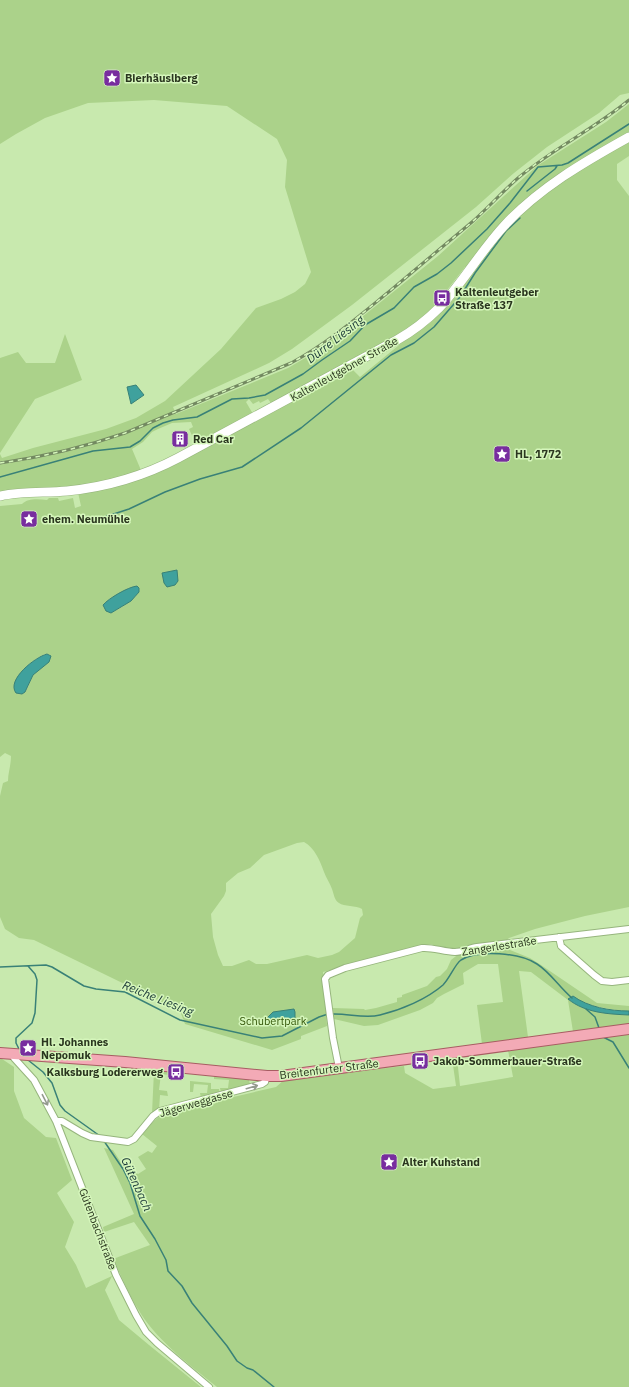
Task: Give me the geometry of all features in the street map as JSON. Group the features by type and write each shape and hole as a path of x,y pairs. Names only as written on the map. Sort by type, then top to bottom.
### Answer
{"main road":[{"name":"Kaltenleutgebner Straße","path":"0,496 16,493 75,490 124,480 150,472 397,340 419,326 440,307 495,237 528,203 573,169 629,137"},
{"name":"Breitenfurter Straße","path":"13,1053 281,1076 629,1029"},
{"path":"0,1053 13,1053"}],"street":[{"name":"Zangerlestraße","path":"340,1068 330,1021 325,977 328,975 345,968 422,948 434,948 457,952 477,947 629,929"},
{"path":"558,937 561,946 602,981 612,982 629,980"},
{"name":"Gütenbachstraße","path":"13,1053 14,1058 34,1080 56,1122 116,1275 136,1315 146,1332 157,1343 209,1387"},
{"name":"Jägerweggasse","path":"56,1122 62,1121 82,1133 95,1138 128,1142 134,1139 153,1116 160,1112 262,1084 265,1082 267,1076"}],"green space":[{"name":"Schubertpark","path":"0,0 629,0 629,93 620,95 599,113 547,147 514,173 476,207 352,305 292,349 269,363 173,407 176,414 288,368 312,354 357,321 438,256 537,166 606,122 629,104 629,156 617,164 617,180 629,196 629,907 585,916 535,929 509,938 506,941 458,949 444,949 431,944 421,945 323,972 327,1026 301,1036 301,1039 272,1050 185,1024 180,1011 34,940 19,938 5,929 0,917 0,796 3,783 8,781 11,756 5,753 0,757 0,506 22,504 33,499 47,500 49,498 58,498 59,501 73,498 75,508 81,506 77,488 0,495 0,454 2,458 33,448 106,429 136,418 165,401 221,349 256,308 295,292 305,284 311,272 285,187 287,160 277,139 227,106 154,100 88,103 45,118 0,144","holes":["465,267 473,273 452,301 430,323 404,341 360,377 350,367 143,475 132,449 143,442 152,432 172,423 191,422 193,427 189,429 196,444 253,414 246,402 249,399 253,404 259,401 260,403 268,399 271,403 392,338 420,320 436,304","132,587 136,596 122,607 111,613 103,605 110,599","45,654 50,655 50,660 34,673 25,691 19,694 17,679 29,664","304,842 314,851 319,859 337,902 362,909 363,915 360,918 355,938 339,952 318,958 307,955 267,964 256,964 249,960 232,966 223,966 213,937 211,914 224,896 226,891 226,883 238,873 250,868 264,855 297,843"]},
{"path":"65,334 82,380 35,399 0,453 0,358 18,352 26,363 55,363"},
{"path":"507,945 510,950 530,958 597,1003 629,1006 629,1011 623,1011 591,1005 573,996 568,999 589,1010 629,1015 629,1387 217,1387 166,1344 148,1324 133,1301 113,1259 150,1245 134,1222 104,1232 103,1227 134,1214 104,1148 113,1150 122,1164 138,1174 146,1169 138,1157 148,1151 152,1153 157,1146 142,1134 164,1113 276,1087 284,1080 404,1066 405,1073 433,1089 456,1086 452,1058 457,1058 460,1086 513,1077 508,1050 574,1038 568,1000 531,972 519,971 528,1037 482,1044 477,1005 503,1002 498,964 478,964 463,973 464,984 437,998 433,1003 420,1010 378,1025 364,1026 334,1019 333,1008 365,1010 397,1002 397,998 427,986 436,977 440,976 447,969 451,960 460,953"},
{"path":"0,1059 14,1067 14,1091 24,1118 46,1137 56,1138 72,1180 57,1193 74,1222 65,1247 76,1265 86,1288 112,1276 105,1290 119,1320 201,1387 0,1387"},
{"path":"154,1071 168,1072 169,1075 161,1074 159,1090 167,1091 168,1096 160,1095 159,1110 152,1113"},
{"path":"214,1076 249,1079 250,1085 221,1093 220,1088 228,1088 229,1080 214,1079"},
{"path":"190,1081 211,1083 211,1089 219,1089 220,1094 201,1098 200,1093 207,1093 208,1085 194,1084 193,1092 190,1092"}],"water":[{"path":"136,385 144,395 131,404 127,387"},
{"path":"177,570 178,581 175,585 167,587 164,583 162,573"},
{"path":"137,586 139,588 139,592 131,601 111,613 106,611 103,605 106,602 114,596"},
{"path":"47,654 51,656 49,662 33,675 25,692 22,694 16,693 14,688 18,676 29,664"},
{"path":"573,996 592,1006 629,1011 629,1015 589,1010 568,999"},
{"path":"294,1009 295,1018 279,1018 274,1025 262,1023 273,1012"}],"waterway":[{"name":"Dürre Liesing","path":"0,477 93,451 130,447 140,441 153,428 163,423 173,420 197,417 232,399 265,395 303,374 350,341 365,325 394,308 414,287 437,274 451,263 487,229 510,203 538,167 568,163 629,124"},
{"path":"527,191 557,166"},
{"path":"89,522 129,509 165,492 200,479 242,467 301,428 391,355 414,343 434,327 460,297 475,273 506,231 520,218"},
{"name":"Reiche Liesing","path":"331,1014 374,1016 405,1007 429,995 443,985 461,960 478,954 510,955 530,960 547,972 572,998"},
{"name":"Reiche Liesing","path":"0,967 46,965 84,986 96,989 125,992 180,1020 262,1038 282,1036 328,1014"},
{"name":"Gütenbach","path":"19,1049 16,1043 16,1038 32,1023 35,1013 37,980 35,974 28,966"},
{"path":"586,1009 595,1017 599,1028"},
{"path":"603,1037 613,1042 629,1068"},
{"name":"Gütenbach","path":"28,1060 43,1072 52,1083 60,1105 65,1111 100,1136"},
{"name":"Gütenbach","path":"104,1141 123,1169 130,1183 140,1216 155,1239 166,1260 168,1271 182,1286 192,1303 227,1346 237,1361 253,1370 274,1387"}],"railway":[{"path":"0,463 63,451 125,433 291,363 305,355 343,329 391,290 472,222 518,178 629,100"}],"place":[{"name":"Bierhäuslberg","path":"112,78"},
{"name":"Kaltenleutgeber Straße 137","path":"442,298"},
{"name":"Red Car","path":"180,439"},
{"name":"HL, 1772","path":"502,454"},
{"name":"ehem. Neumühle","path":"29,519"},
{"name":"Hl. Johannes Nepomuk","path":"28,1048"},
{"name":"Jakob-Sommerbauer-Straße","path":"420,1061"},
{"name":"Kalksburg Lodererweg","path":"176,1072"},
{"name":"Alter Kuhstand","path":"389,1162"}]}
